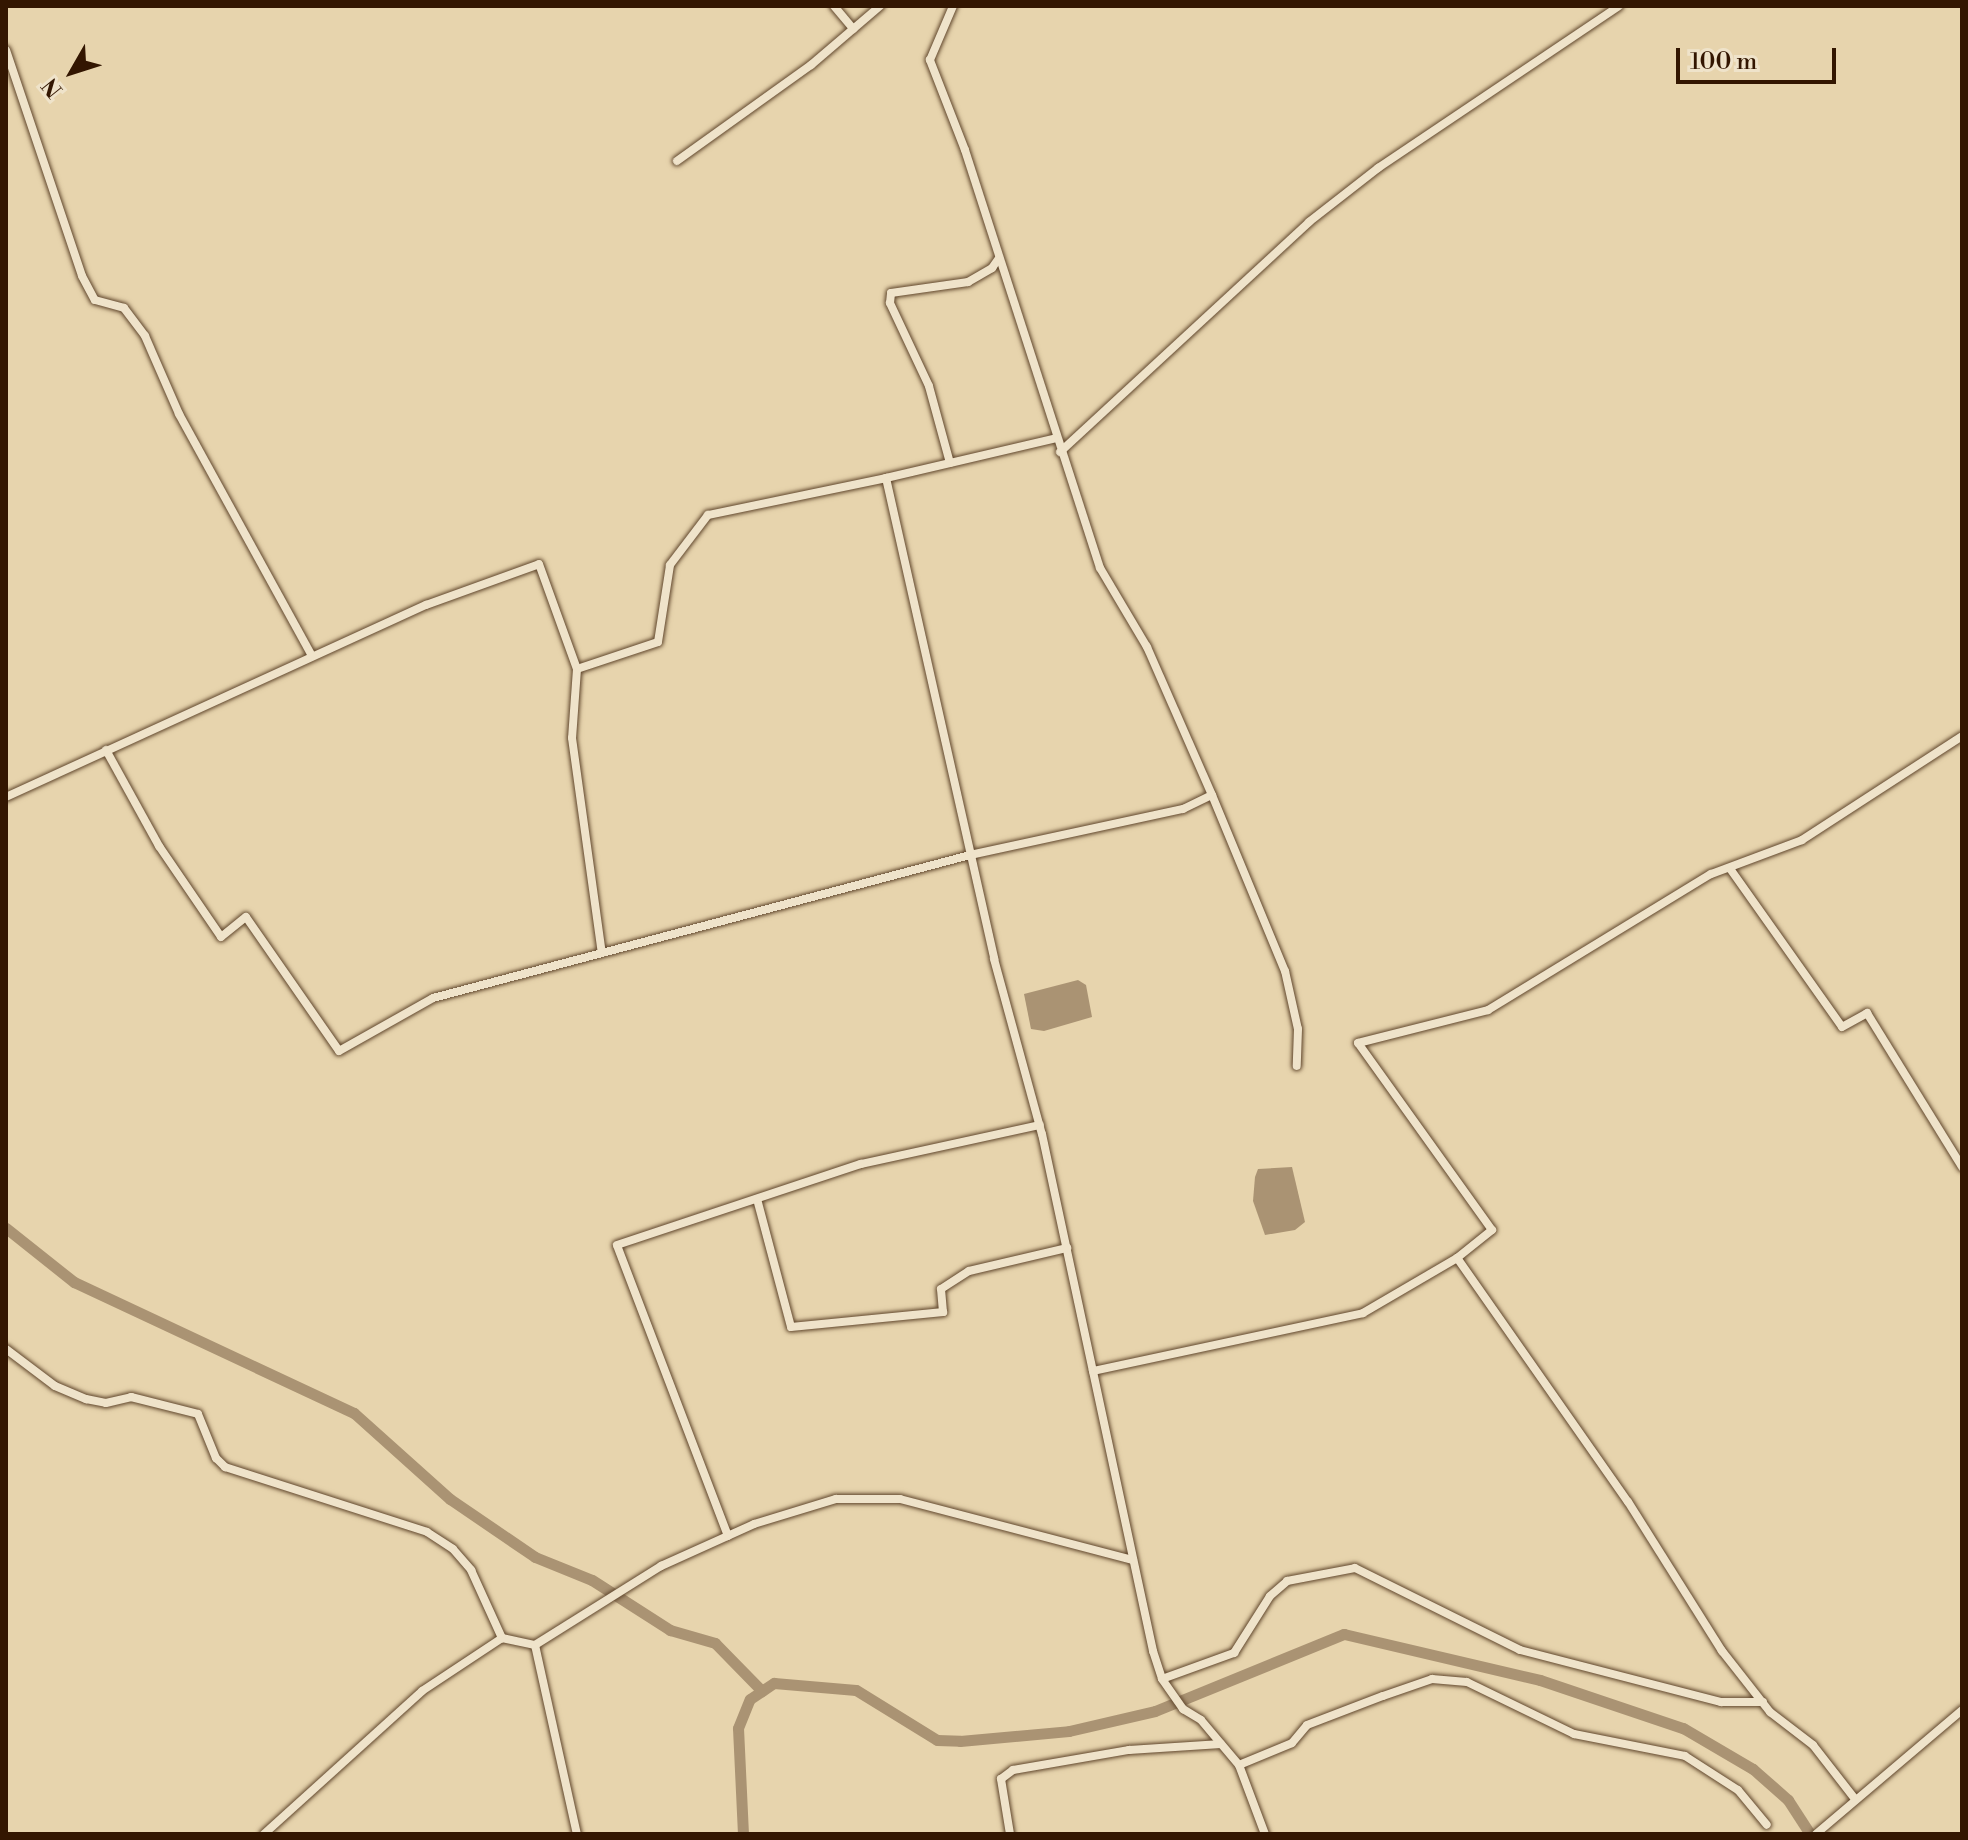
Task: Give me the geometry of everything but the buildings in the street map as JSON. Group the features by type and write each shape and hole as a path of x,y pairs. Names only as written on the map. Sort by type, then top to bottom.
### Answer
{"street":[{"path":"834,6 853,29"},
{"path":"677,161 880,6"},
{"path":"953,6 930,60 999,258 1100,568 1147,647 1285,971 1298,1029 1297,1066"},
{"path":"1060,452 1309,222 1378,168 1619,6"},
{"path":"6,50 82,276 95,300 124,308 145,336 179,414 312,656"},
{"path":"950,463 929,386 890,303 891,293 968,282 999,258"},
{"path":"577,669 658,642 670,565 708,515 1056,438"},
{"path":"886,478 970,855 1040,1125 1133,1560 1162,1679 1183,1709 1201,1720 1239,1765 1265,1834"},
{"path":"6,797 426,605 539,564 577,669 572,738 602,953"},
{"path":"1093,1371 1363,1313 1457,1258 1492,1230 1358,1043 1488,1010 1711,874 1731,870 1802,840 1962,736"},
{"path":"106,750 159,846 221,937 246,917 339,1051 433,998 970,855 1183,809 1212,795"},
{"path":"1731,870 1842,1027 1867,1013 1962,1167"},
{"path":"728,1536 617,1245 861,1164 1040,1125"},
{"path":"757,1199 791,1327 943,1312 941,1289 969,1271 1067,1248"},
{"path":"1457,1258 1628,1502 1722,1651 1763,1702 1813,1745 1853,1800"},
{"path":"6,1349 55,1386 86,1399 106,1403 131,1397 198,1414 216,1458 225,1467 427,1532 453,1549 471,1570 502,1638"},
{"path":"264,1834 422,1691 502,1638 535,1645 661,1566 728,1536 836,1499 900,1499 1133,1560"},
{"path":"1162,1679 1234,1653 1270,1596 1287,1581 1355,1568 1520,1650 1721,1702 1763,1702"},
{"path":"535,1645 577,1834"},
{"path":"1239,1765 1292,1743 1307,1725 1383,1696 1432,1679 1467,1682 1574,1734 1685,1756 1738,1790 1767,1825"},
{"path":"1816,1834 1962,1710"},
{"path":"1010,1834 1001,1779 1013,1770 1129,1750 1221,1744"}],"shaded area":[{"path":"1078,980 1086,985 1092,1017 1044,1031 1031,1029 1024,994"},
{"path":"1292,1167 1305,1222 1295,1230 1265,1235 1253,1201 1258,1169"}],"waterway":[{"path":"6,1228 74,1282 354,1413 450,1499 535,1557 592,1580 670,1630 715,1643 762,1691"},
{"path":"743,1834 738,1728 750,1699 774,1683 856,1690 937,1740 960,1741 1069,1731 1155,1711 1344,1634 1540,1680 1683,1728 1753,1769 1788,1800 1810,1834"}]}
